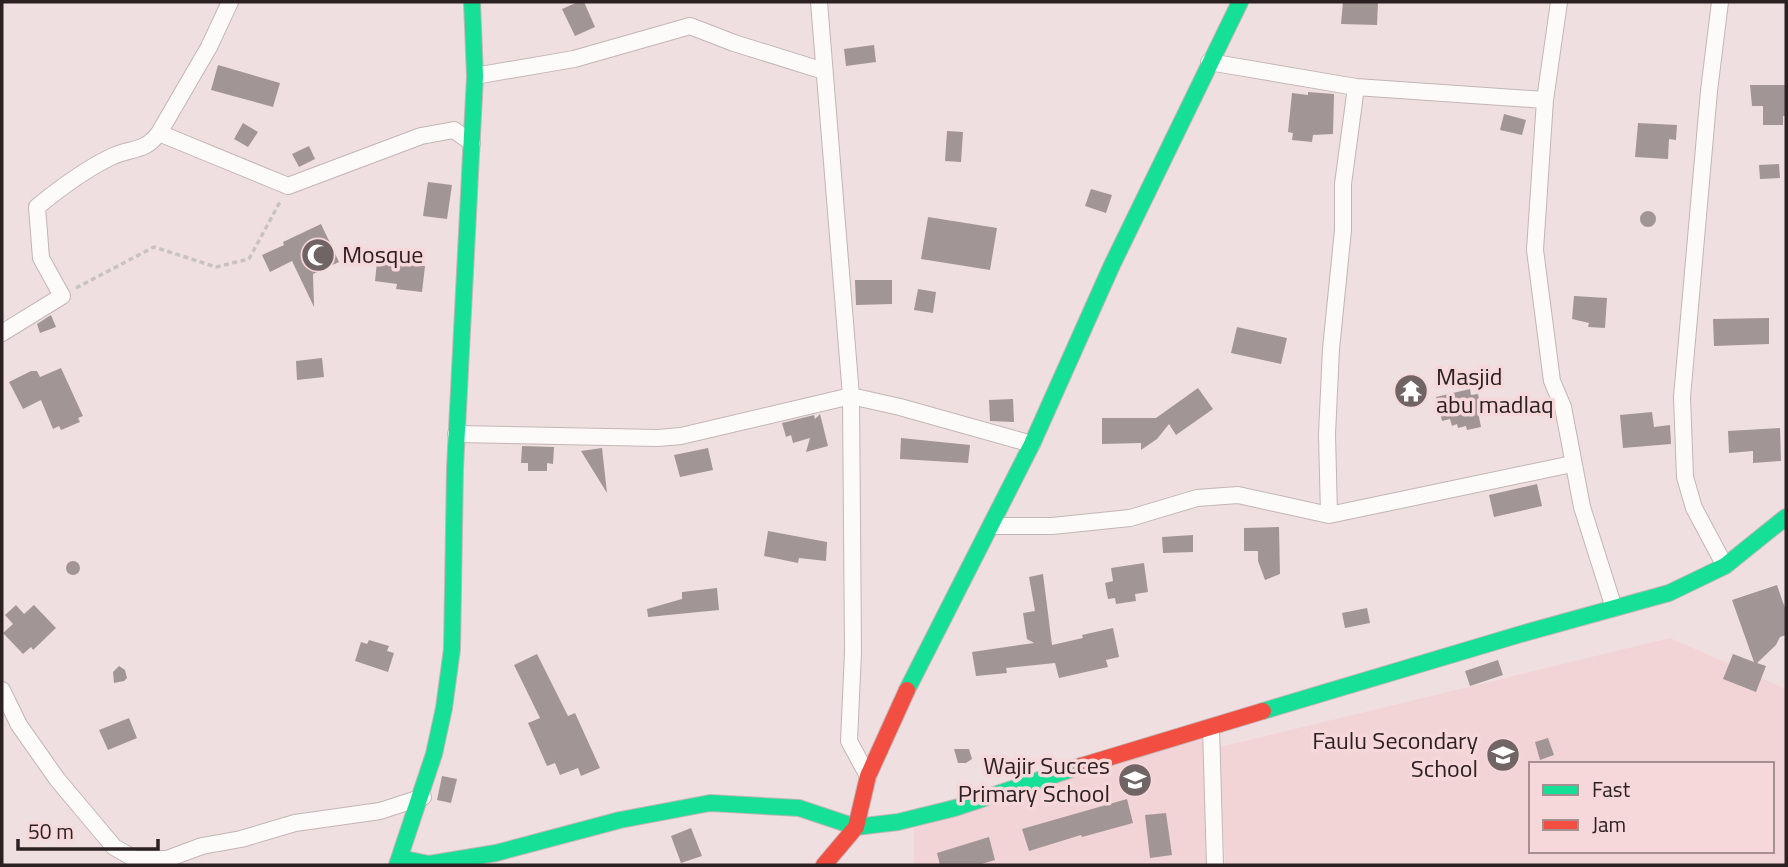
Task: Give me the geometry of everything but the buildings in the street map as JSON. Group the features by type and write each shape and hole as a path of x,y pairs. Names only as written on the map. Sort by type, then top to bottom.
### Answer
{"street":[{"path":"2,333 62,296 41,258 37,207 69,181 113,156 150,145 209,47 230,2"},
{"path":"472,2 475,76 456,434 454,594 448,685 423,797 399,862 429,864 496,853 620,820 710,803 799,808 856,827 898,822 955,808 1107,757 1669,593 1725,566 1786,517"},
{"path":"819,2 851,397 853,652 849,741 868,776"},
{"path":"824,865 856,827 868,776 917,668 1032,444 1112,265 1240,2"},
{"path":"1559,2 1545,100 1535,250 1552,382 1563,407 1582,507 1614,608"},
{"path":"1720,2 1682,397 1685,477 1694,508 1725,566"},
{"path":"475,76 574,59 690,26 734,43 824,71"},
{"path":"1209,62 1356,88 1545,100"},
{"path":"1329,515 1331,349 1343,230 1343,184 1356,88"},
{"path":"159,133 288,186 421,136 454,130 472,142"},
{"path":"456,434 658,438 681,436 851,397 900,407 1032,444"},
{"path":"991,526 1052,526 1130,518 1197,498 1238,495 1329,515 1572,464"},
{"path":"2,690 19,725 57,779 114,847 135,859 167,859 202,846 241,839 295,823 380,810 423,797"},
{"path":"1211,727 1215,865"}],"path":[{"path":"62,296 154,247 216,267 249,259 288,186"}],"shaded area":[{"name":"Faulu Secondary School","path":"1670,638 1786,689 1786,865 1225,865 1220,747"},
{"name":"Wajir Succes Primary School","path":"1208,733 1211,865 914,865 914,828"}],"traffic: fast":[{"path":"397,865 434,754 452,649 455,468 475,76 472,2"},
{"path":"907,690 1032,444 1112,265 1240,2"},
{"path":"1263,711 1669,593 1725,566 1786,517"},
{"path":"400,858 429,864 496,853 620,820 710,803 799,808 856,827 898,822 955,808 1081,766"}],"traffic: jam":[{"path":"824,865 856,827 868,776 907,690"},
{"path":"1081,766 1263,711"}],"place":[{"name":"Mosque","path":"318,255"},
{"name":"Masjid abu madlaq","path":"1411,391"},
{"name":"Faulu Secondary School","path":"1503,755"},
{"name":"Wajir Succes Primary School","path":"1135,780"}]}
